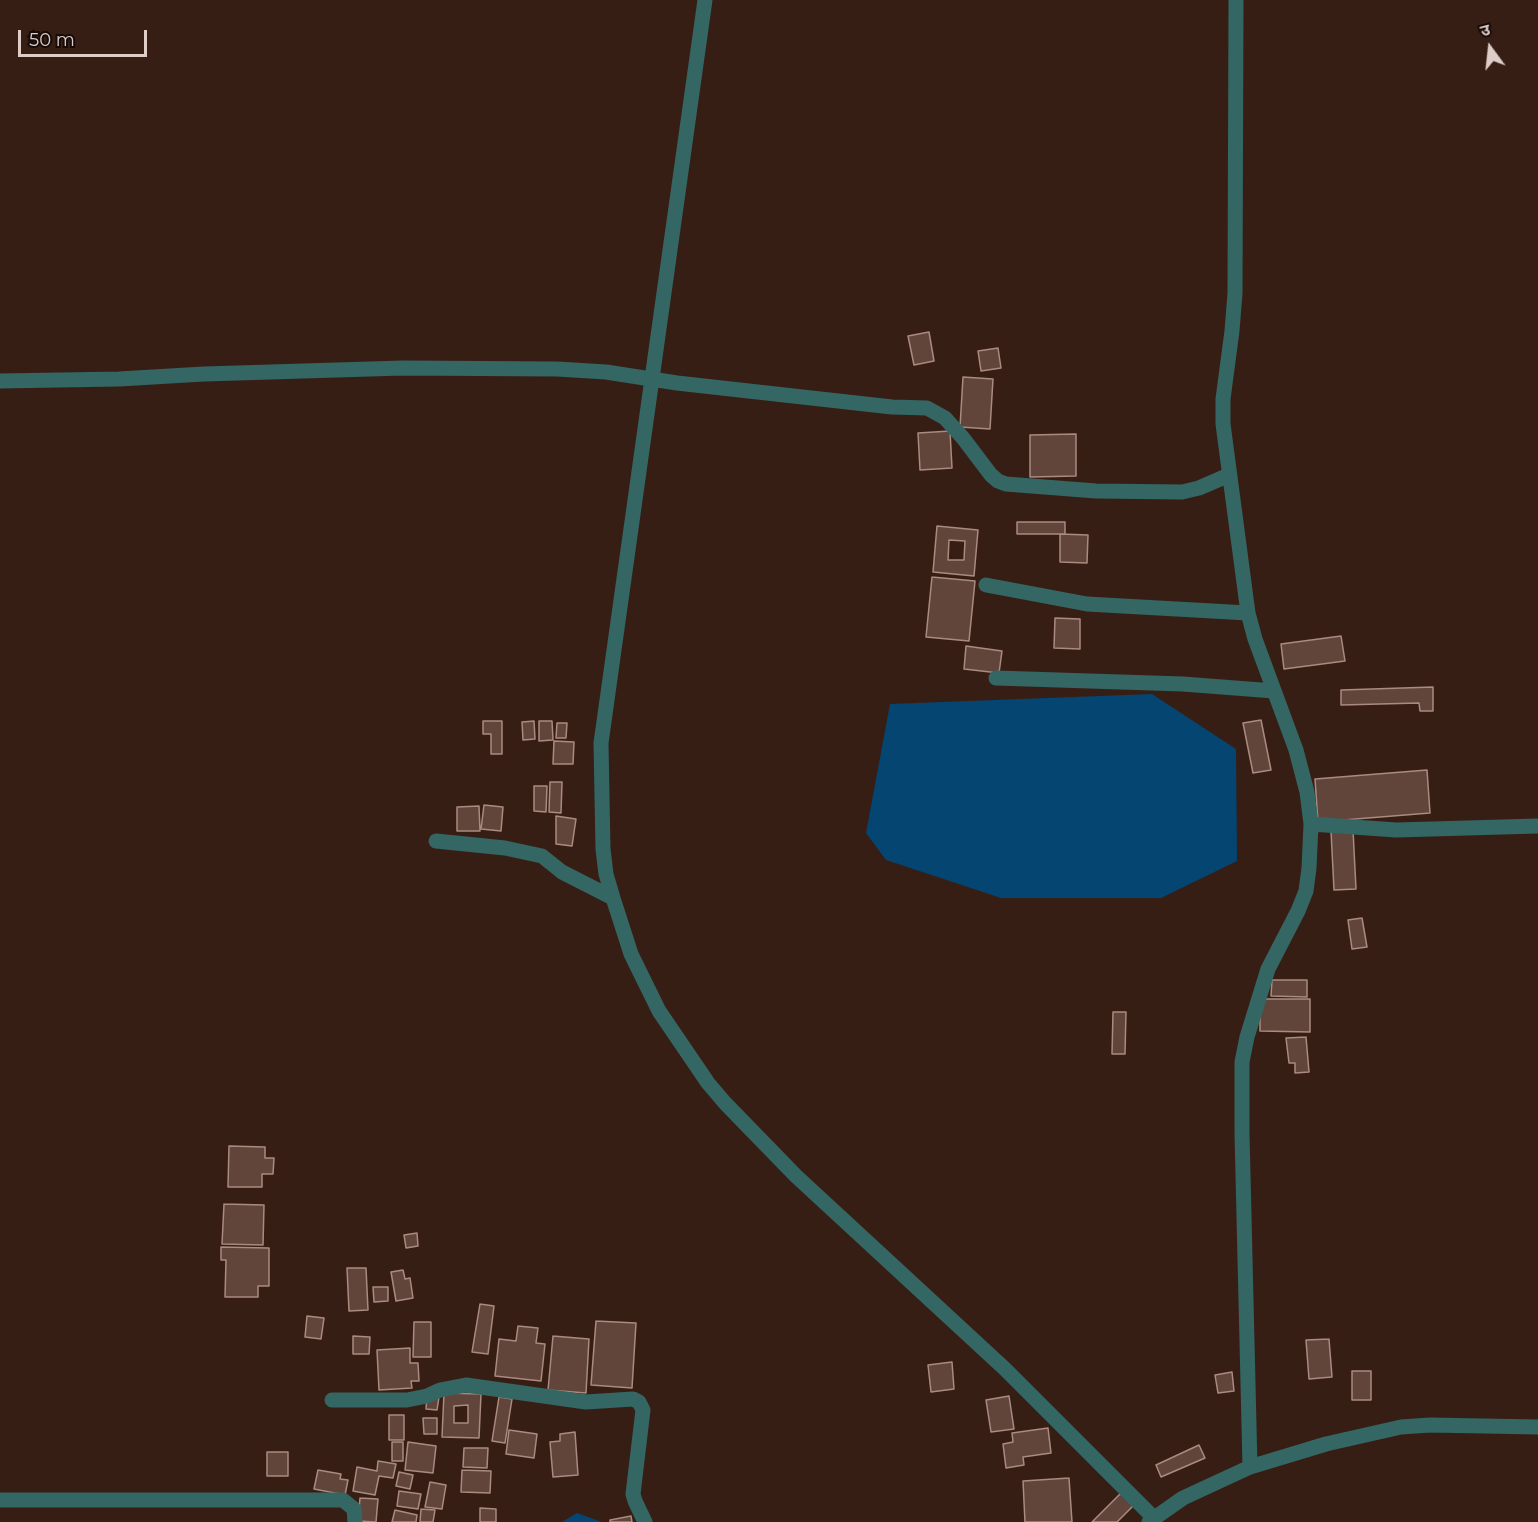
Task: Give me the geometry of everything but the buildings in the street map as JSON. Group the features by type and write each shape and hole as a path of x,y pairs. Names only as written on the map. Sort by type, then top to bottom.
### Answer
{"street":[{"path":"705,0 664,381 614,639 601,743 603,849 606,874 631,954 659,1011 695,1066 725,1103 796,1176 1005,1369 1155,1517 1183,1498 1250,1467 1326,1443 1401,1428 1430,1425 1538,1427"},
{"path":"1236,0 1235,292 1222,399 1223,424 1248,613 1255,639 1296,750 1307,792 1311,825 1306,891 1268,969 1247,1036 1242,1062 1250,1467"},
{"path":"0,381 119,379 403,368 557,369 606,372 664,381 892,407 927,408 945,418 991,475 998,482 1006,484 1096,491 1182,492 1199,488 1229,475"},
{"path":"986,585 1087,604 1248,613"},
{"path":"996,678 1183,684 1274,691"},
{"path":"1311,825 1396,830 1538,826"},
{"path":"436,841 517,850 542,856 562,872 613,898"},
{"path":"332,1400 407,1400 466,1385 586,1402 633,1399 639,1402 643,1410 633,1494 645,1522"},
{"path":"0,1500 343,1500 354,1509 355,1522"}],"water":[{"path":"1152,694 1236,749 1237,861 1161,898 1001,898 886,860 866,833 890,704"},
{"path":"577,1513 602,1522 562,1522"}]}
